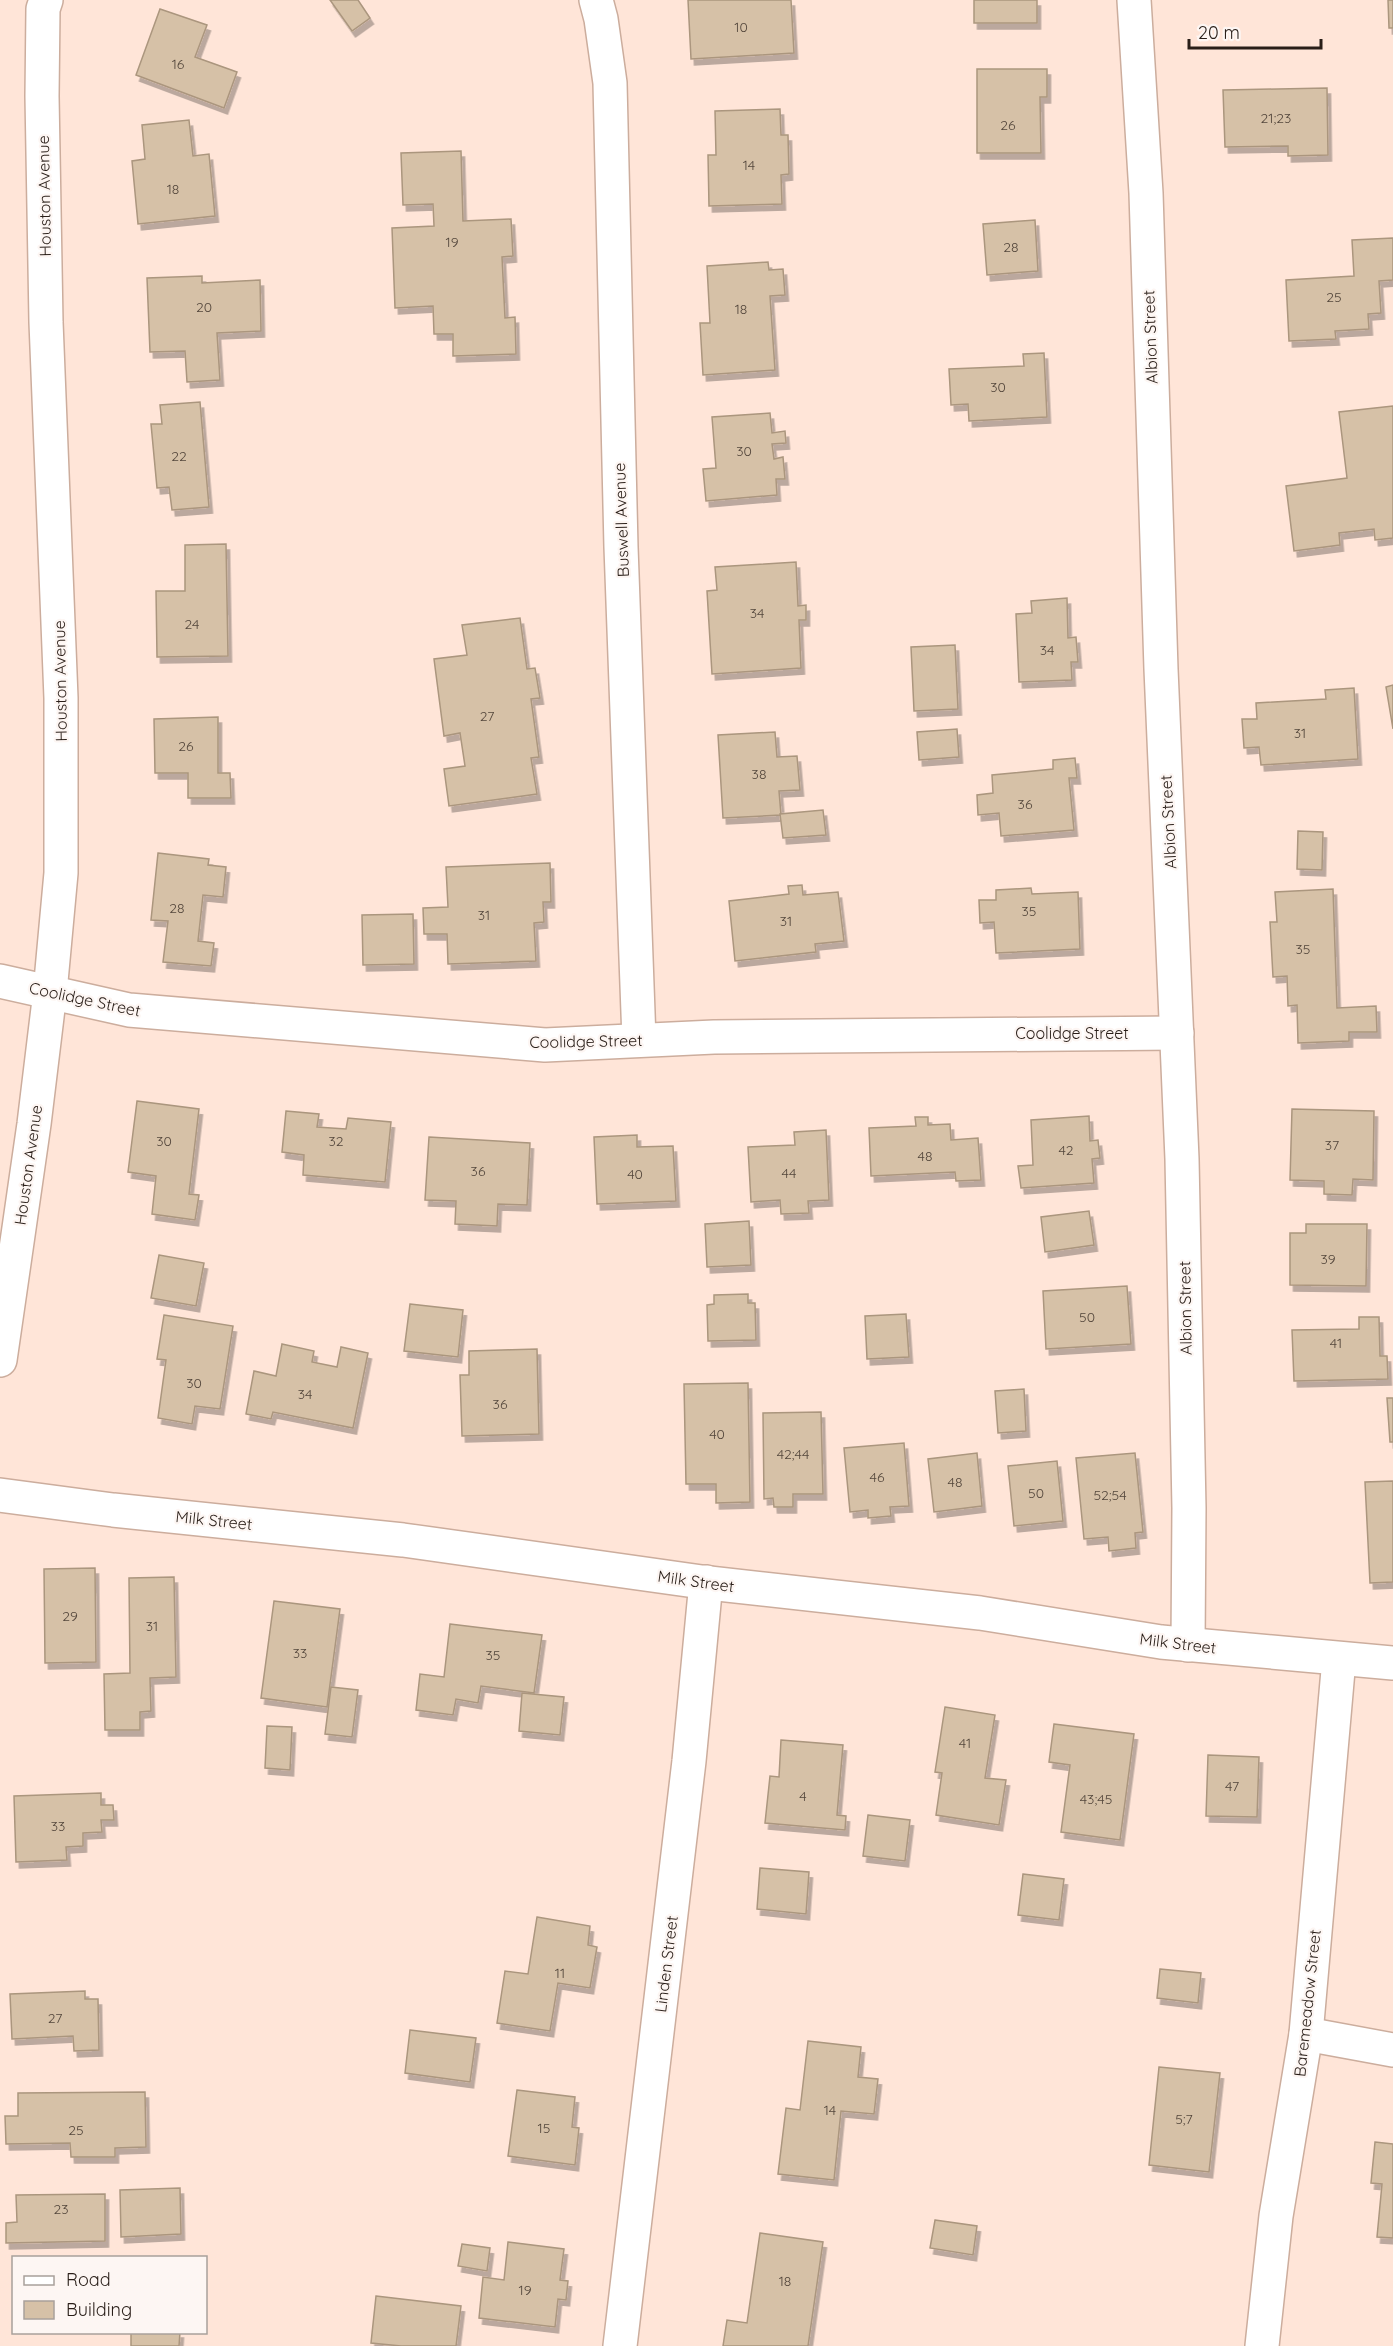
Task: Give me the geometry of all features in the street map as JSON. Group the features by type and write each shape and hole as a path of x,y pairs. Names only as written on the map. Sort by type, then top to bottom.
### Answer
{"street":[{"name":"Houston Avenue","path":"0,1360 34,1124 61,873 61,698 46,322 42,96 45,0"},
{"name":"Buswell Avenue","path":"596,0 610,83 621,547 639,1040"},
{"name":"Albion Street","path":"1134,0 1146,193 1160,657 1177,1033 1187,1362 1188,1645"},
{"name":"Coolidge Street","path":"0,981 129,1010 545,1045 714,1036 1177,1033"},
{"name":"Milk Street","path":"0,1495 112,1510 403,1540 706,1582 980,1613 1188,1645 1393,1664"},
{"name":"Linden Street","path":"620,2346 689,1761 706,1582"},
{"name":"Baremeadow Street","path":"1262,2346 1276,2216 1306,2034 1339,1659"},
{"path":"1306,2034 1393,2050"}],"building":[{"path":"330,0 358,0 370,18 352,31"},
{"path":"688,0 791,0 794,53 691,59"},
{"path":"974,0 1037,0 1037,23 974,23"},
{"path":"1388,0 1393,0 1393,28 1389,28"},
{"path":"160,9 207,25 195,57 237,72 224,108 136,75"},
{"path":"977,69 1047,69 1047,97 1040,97 1041,153 977,153"},
{"path":"1327,88 1328,155 1288,156 1288,146 1225,147 1223,90"},
{"path":"780,109 781,135 788,135 789,174 781,175 782,204 709,206 708,155 716,155 715,111"},
{"path":"189,120 193,156 209,154 215,216 138,224 132,161 145,159 142,125"},
{"path":"461,151 463,221 511,219 513,256 502,257 505,318 515,317 516,354 453,356 453,334 434,334 433,306 395,308 392,228 434,226 433,204 403,205 401,153"},
{"path":"1035,220 1038,271 987,275 983,224"},
{"path":"1393,238 1393,280 1379,281 1381,313 1368,314 1369,329 1335,331 1336,339 1289,341 1286,280 1354,276 1352,240"},
{"path":"768,262 769,270 783,269 785,295 770,296 775,370 703,375 700,323 710,323 707,266"},
{"path":"202,276 202,283 260,280 261,331 217,333 220,380 187,382 185,351 150,352 147,278"},
{"path":"1044,353 1047,417 969,421 968,404 951,405 949,369 1024,366 1023,354"},
{"path":"200,402 209,507 172,510 169,487 157,488 151,424 162,424 160,405"},
{"path":"1393,406 1393,538 1375,540 1374,529 1339,533 1340,545 1294,551 1286,486 1347,478 1339,412"},
{"path":"770,413 772,433 785,431 786,443 772,444 774,459 783,457 785,479 776,479 777,495 706,501 703,469 716,468 712,417"},
{"path":"226,544 228,656 157,657 156,591 185,591 185,545"},
{"path":"796,562 798,606 806,605 806,620 799,620 801,668 712,674 707,591 717,590 715,567"},
{"path":"1067,598 1068,638 1076,637 1078,662 1071,662 1072,680 1019,682 1016,614 1032,613 1031,601"},
{"path":"520,618 527,669 535,668 540,698 531,699 539,757 531,758 537,794 449,806 444,769 465,766 460,733 444,736 434,659 467,655 462,625"},
{"path":"955,645 958,709 914,711 911,647"},
{"path":"1393,685 1393,729 1386,687"},
{"path":"1354,688 1358,759 1261,765 1259,747 1244,748 1242,719 1257,719 1256,703 1326,699 1325,690"},
{"path":"218,717 218,773 230,773 231,798 188,798 188,773 155,773 154,719"},
{"path":"957,729 959,757 919,760 917,732"},
{"path":"775,732 777,757 797,756 800,790 779,791 781,815 723,818 718,735"},
{"path":"1075,758 1077,778 1069,778 1074,830 1001,836 999,813 978,815 977,795 993,793 992,775 1053,769 1053,760"},
{"path":"823,810 826,835 783,838 780,814"},
{"path":"1298,831 1323,832 1322,870 1297,869"},
{"path":"158,853 209,859 208,865 226,867 223,897 203,895 198,941 214,943 211,966 163,962 168,921 151,920"},
{"path":"550,863 551,902 543,902 544,922 534,923 536,961 448,964 447,934 424,934 423,908 448,907 446,867"},
{"path":"802,885 803,895 838,892 844,941 815,944 816,952 735,961 729,901 789,894 788,886"},
{"path":"1031,888 1032,894 1078,892 1080,949 996,953 994,922 980,923 979,900 996,900 996,890"},
{"path":"1333,889 1337,1008 1376,1006 1377,1032 1349,1032 1349,1041 1298,1043 1297,1005 1288,1006 1287,976 1273,977 1270,922 1277,922 1275,892"},
{"path":"413,914 414,964 363,965 362,915"},
{"path":"137,1101 199,1109 189,1194 199,1195 195,1220 152,1214 156,1176 128,1172"},
{"path":"1292,1109 1374,1111 1373,1180 1353,1179 1352,1195 1324,1194 1324,1181 1290,1180"},
{"path":"286,1111 319,1114 317,1127 346,1129 348,1118 391,1122 385,1182 303,1175 304,1155 282,1152"},
{"path":"1089,1116 1090,1141 1098,1140 1100,1158 1092,1159 1094,1183 1021,1188 1018,1166 1033,1165 1031,1120"},
{"path":"915,1117 928,1117 928,1125 950,1124 951,1140 978,1138 981,1180 956,1181 955,1172 871,1176 869,1128 916,1126"},
{"path":"826,1130 829,1200 808,1201 809,1213 781,1214 780,1200 751,1202 748,1147 795,1145 794,1132"},
{"path":"637,1135 637,1147 673,1146 676,1201 597,1204 594,1137"},
{"path":"429,1137 530,1143 527,1205 498,1204 497,1226 455,1224 456,1201 425,1200"},
{"path":"1089,1211 1094,1245 1045,1252 1041,1217"},
{"path":"749,1221 751,1265 707,1267 705,1224"},
{"path":"1306,1224 1367,1224 1366,1286 1290,1285 1290,1233 1306,1233"},
{"path":"159,1255 204,1263 196,1306 151,1298"},
{"path":"1127,1286 1131,1344 1046,1349 1043,1291"},
{"path":"748,1294 748,1303 755,1303 756,1340 708,1341 707,1305 714,1304 714,1295"},
{"path":"410,1304 463,1310 458,1357 404,1351"},
{"path":"906,1314 909,1357 867,1359 865,1316"},
{"path":"164,1315 233,1326 220,1409 195,1406 192,1424 158,1418 166,1360 157,1359"},
{"path":"1359,1317 1379,1317 1380,1356 1387,1356 1388,1379 1294,1381 1292,1330 1359,1329"},
{"path":"282,1344 314,1351 312,1362 337,1367 341,1347 368,1353 353,1428 273,1412 271,1419 246,1414 254,1371 276,1376"},
{"path":"537,1349 539,1434 462,1436 460,1375 469,1375 469,1351"},
{"path":"748,1383 750,1502 716,1503 716,1484 686,1484 684,1384"},
{"path":"1024,1389 1026,1431 998,1433 995,1391"},
{"path":"1387,1398 1393,1398 1393,1442 1390,1442"},
{"path":"821,1412 823,1494 793,1494 793,1507 774,1507 773,1498 764,1499 763,1413"},
{"path":"904,1443 909,1506 890,1507 891,1516 868,1518 868,1510 850,1512 844,1448"},
{"path":"977,1453 982,1506 934,1512 928,1459"},
{"path":"1135,1453 1143,1532 1135,1533 1136,1548 1109,1551 1108,1537 1084,1539 1076,1458"},
{"path":"1057,1461 1063,1521 1014,1526 1008,1466"},
{"path":"1393,1481 1393,1582 1370,1583 1365,1482"},
{"path":"95,1568 96,1662 45,1663 44,1569"},
{"path":"174,1577 176,1677 150,1678 151,1711 140,1712 140,1730 105,1730 104,1674 130,1673 129,1578"},
{"path":"274,1601 340,1609 327,1707 261,1698"},
{"path":"450,1624 542,1635 534,1693 481,1686 478,1703 456,1699 453,1715 416,1710 420,1674 444,1677"},
{"path":"331,1687 358,1690 352,1737 325,1734"},
{"path":"522,1693 564,1697 560,1735 519,1731"},
{"path":"945,1707 995,1715 985,1778 1006,1780 999,1825 936,1815 942,1773 935,1772"},
{"path":"1054,1724 1134,1734 1120,1840 1061,1832 1070,1765 1049,1762"},
{"path":"267,1726 292,1727 290,1770 265,1768"},
{"path":"781,1740 843,1745 837,1815 846,1816 845,1830 765,1823 770,1776 779,1777"},
{"path":"1208,1755 1259,1757 1257,1817 1206,1816"},
{"path":"101,1793 101,1805 113,1805 114,1820 101,1820 102,1832 83,1833 83,1846 66,1847 67,1860 16,1862 14,1796"},
{"path":"868,1815 910,1820 905,1861 863,1856"},
{"path":"760,1868 809,1872 806,1914 757,1909"},
{"path":"1023,1874 1064,1879 1059,1920 1018,1915"},
{"path":"537,1917 590,1926 588,1945 597,1947 590,1988 558,1983 550,2031 497,2023 505,1971 528,1974"},
{"path":"1160,1969 1201,1973 1198,2003 1157,1998"},
{"path":"85,1991 85,1999 98,1999 99,2050 74,2051 73,2036 12,2039 10,1994"},
{"path":"410,2030 476,2038 470,2082 405,2073"},
{"path":"808,2041 861,2047 858,2077 878,2079 874,2114 841,2111 834,2180 778,2174 786,2108 800,2110"},
{"path":"1159,2067 1220,2073 1209,2172 1149,2165"},
{"path":"517,2090 575,2097 572,2127 579,2128 575,2165 508,2156"},
{"path":"145,2092 146,2147 115,2148 115,2157 71,2157 70,2143 6,2144 5,2116 18,2116 18,2093"},
{"path":"1375,2142 1393,2144 1393,2238 1377,2237 1382,2184 1371,2183"},
{"path":"180,2188 181,2234 121,2237 120,2190"},
{"path":"105,2194 105,2241 6,2243 6,2223 17,2222 16,2195"},
{"path":"935,2220 977,2226 973,2255 930,2248"},
{"path":"760,2233 823,2242 808,2346 723,2346 727,2320 747,2323"},
{"path":"508,2242 564,2249 560,2280 568,2281 566,2300 558,2299 555,2327 479,2318 483,2277 504,2280"},
{"path":"462,2244 490,2248 487,2271 458,2266"},
{"path":"376,2296 461,2306 456,2346 401,2346 371,2343"},
{"path":"131,2334 180,2334 179,2346 131,2346"}]}
